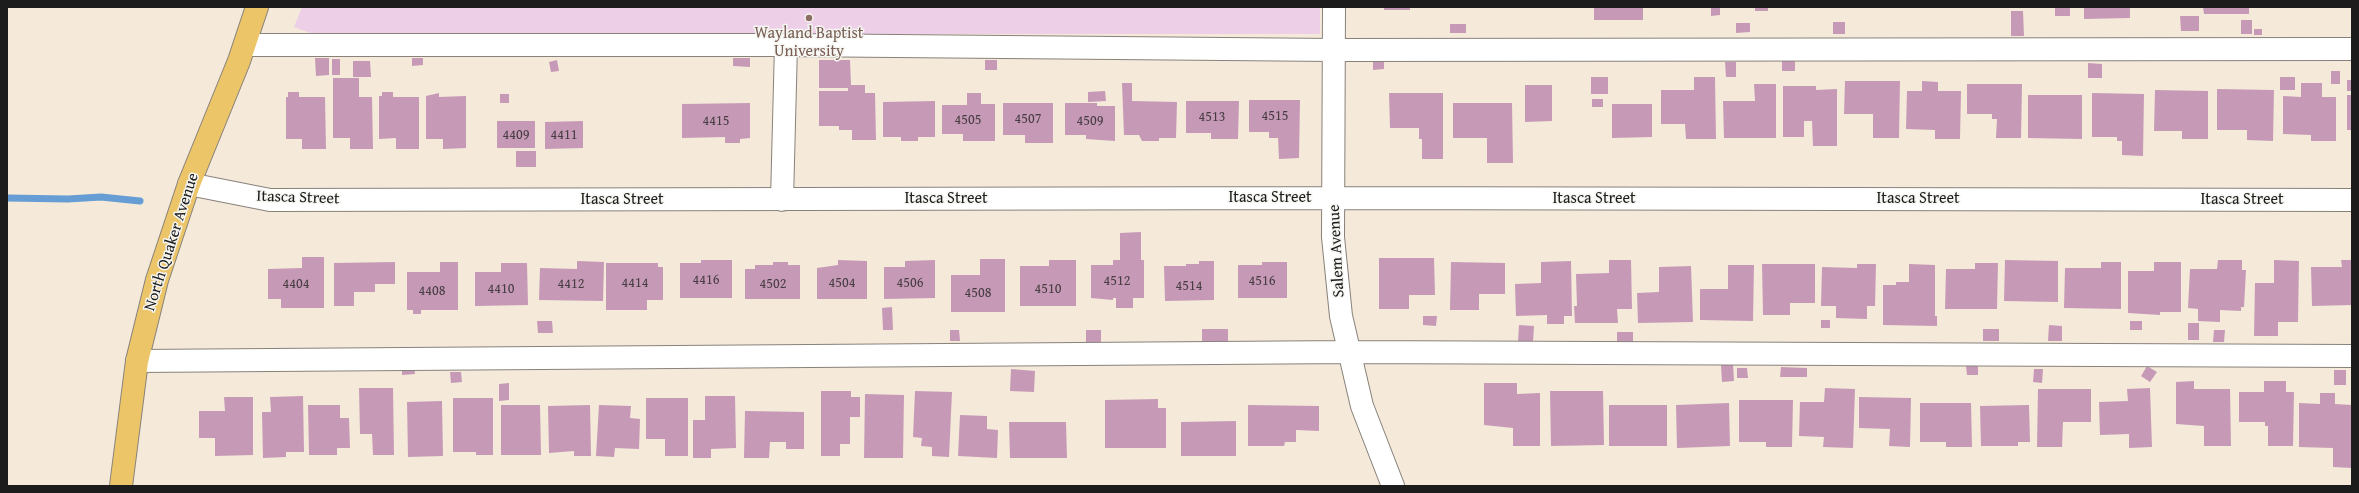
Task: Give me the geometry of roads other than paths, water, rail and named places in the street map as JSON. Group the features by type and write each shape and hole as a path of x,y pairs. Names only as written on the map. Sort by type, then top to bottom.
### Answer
{"main road":[{"name":"North Quaker Avenue","path":"121,486 137,360 157,280 189,184 245,45 257,7"}],"street":[{"name":"Salem Avenue","path":"1334,7 1333,238 1340,308 1362,406 1393,486"},
{"path":"245,45 786,45 1334,50 2352,49"},
{"path":"782,200 786,45"},
{"name":"Itasca Street","path":"189,184 270,200 1334,198 2352,200"},
{"path":"137,360 1349,352 2352,356"}],"waterway":[{"path":"7,198 68,199 101,197 140,201"}],"place":[{"name":"Wayland Baptist University","path":"809,18"}]}
